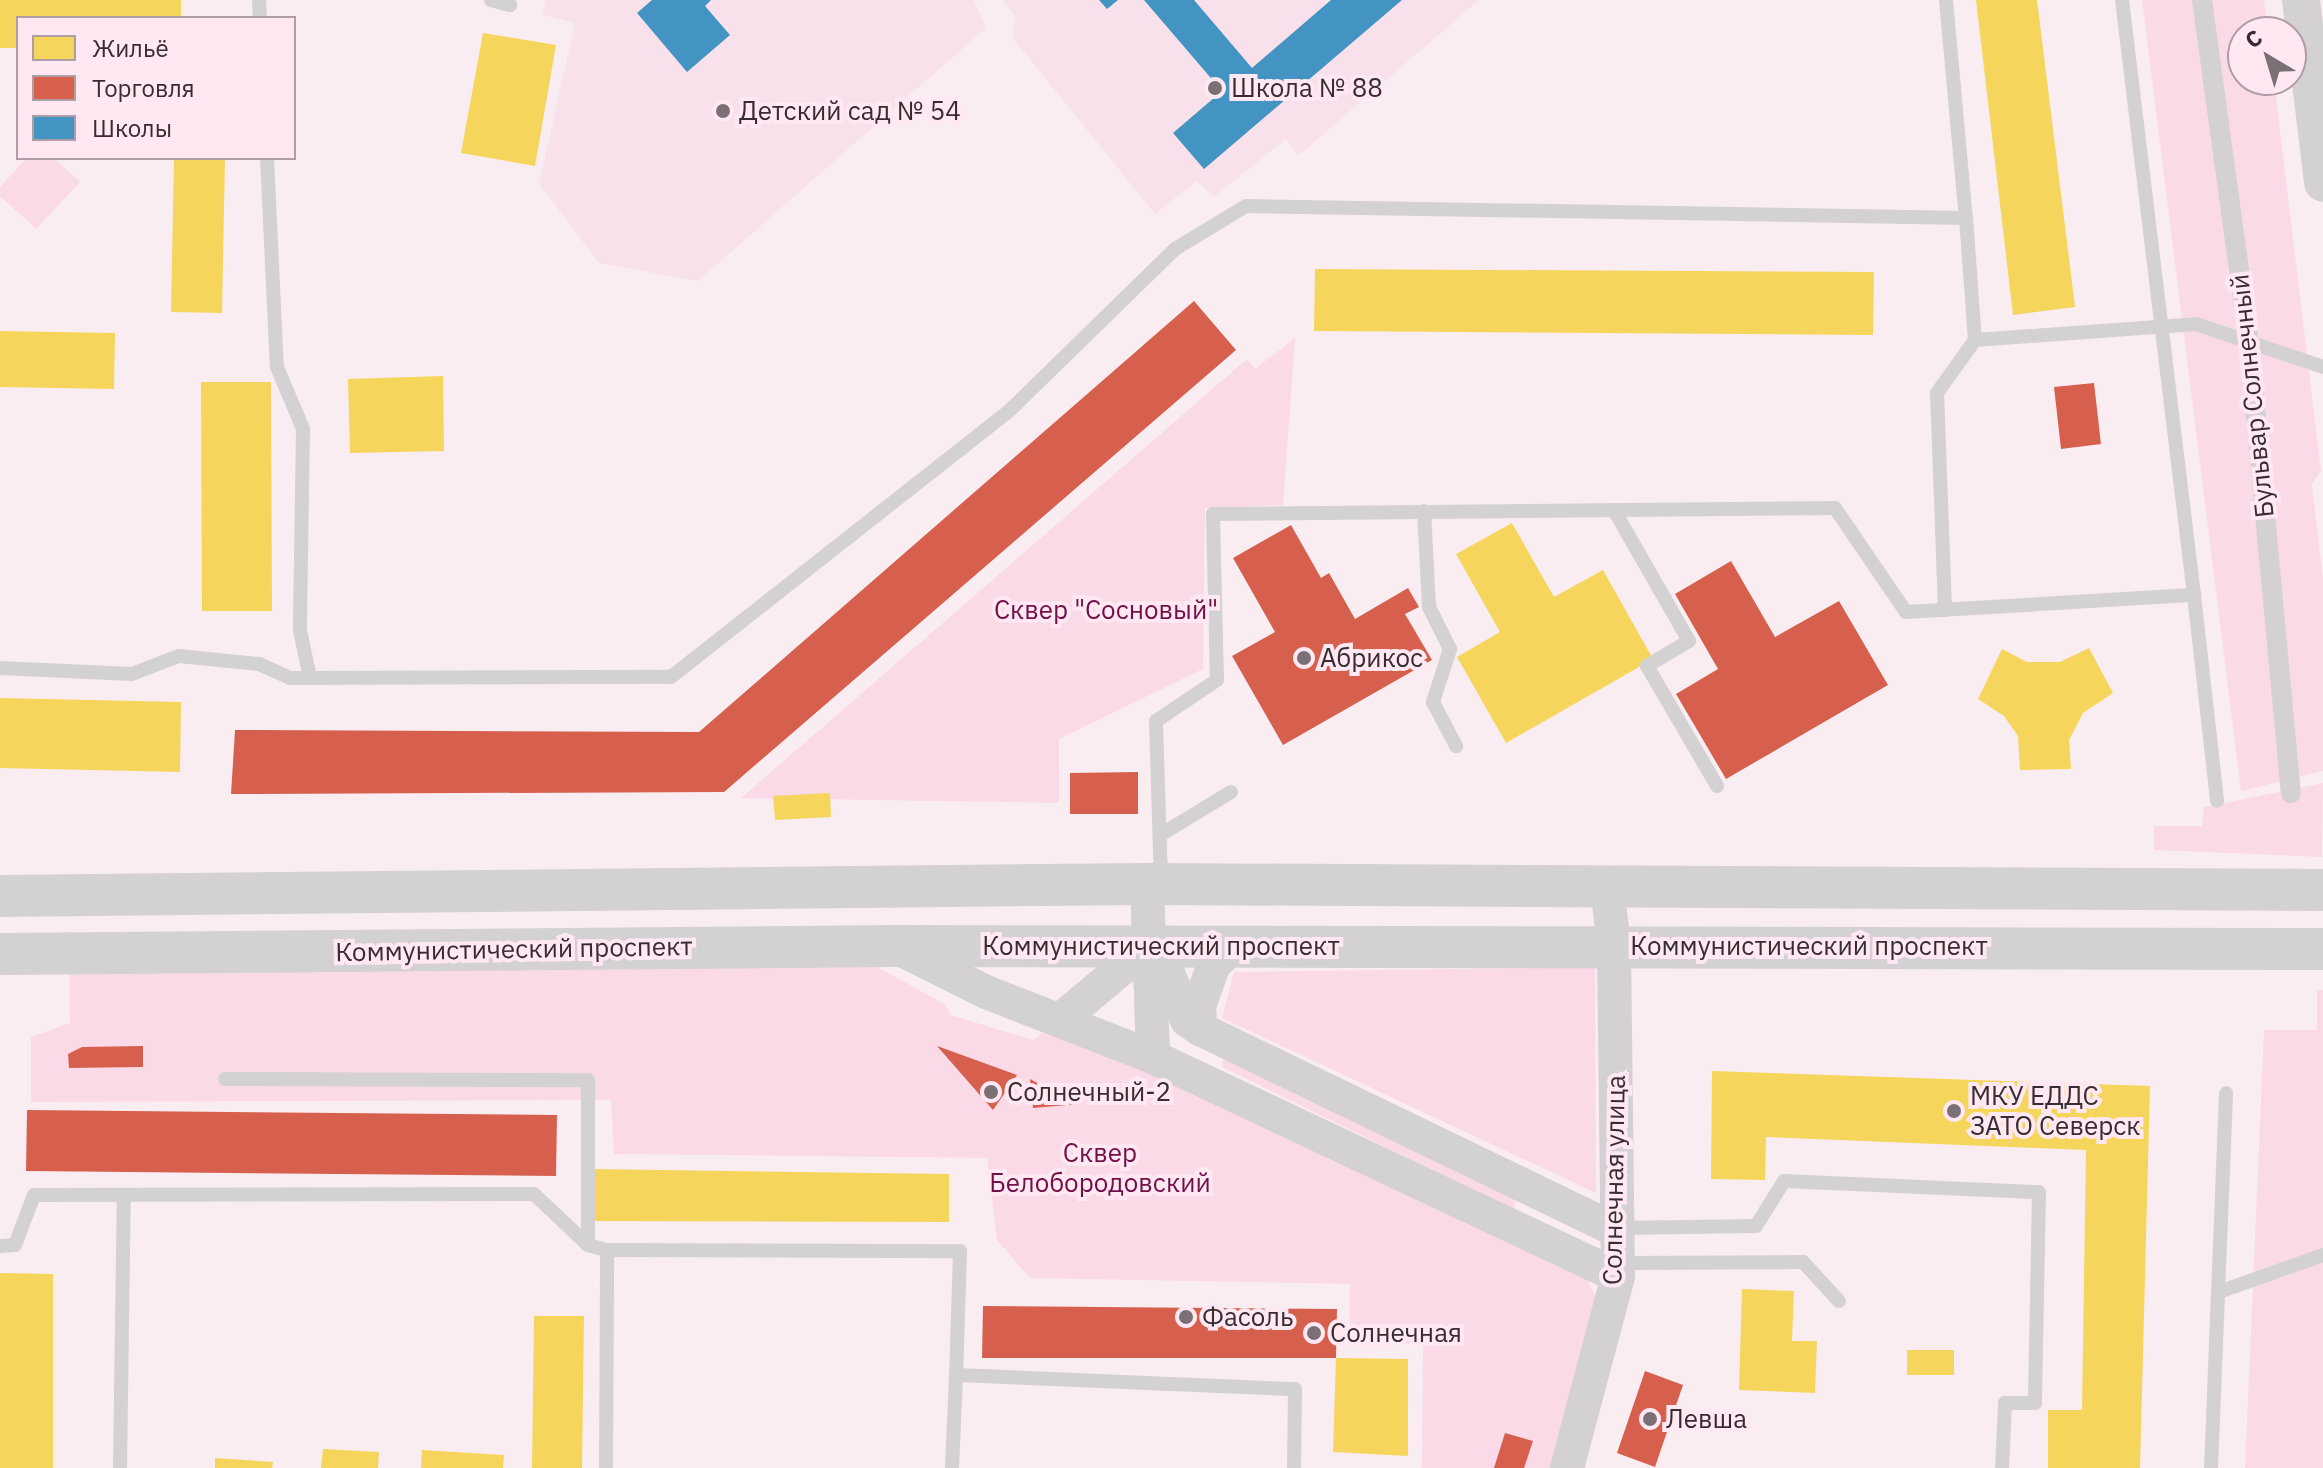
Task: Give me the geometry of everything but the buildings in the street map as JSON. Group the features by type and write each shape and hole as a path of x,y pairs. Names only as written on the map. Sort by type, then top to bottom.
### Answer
{"main road":[{"path":"2301,0 2323,183"},
{"path":"0,896 1154,884 2323,890"},
{"name":"Коммунистический проспект","path":"0,954 894,946 1614,945 2323,949"}],"street":[{"name":"Бульвар Солнечный","path":"2202,0 2249,342 2291,793"},
{"path":"1153,1057 1146,948 1154,884"},
{"name":"Солнечная улица","path":"1567,1468 1617,1250 1614,945 1607,887"},
{"path":"894,946 986,992 1153,1057 1617,1250"},
{"path":"1200,1029 1199,1006 1214,964 1235,946"},
{"path":"1060,1020 1146,948"},
{"path":"1146,948 1166,968 1187,1020 1200,1029 1617,1250"}],"lane":[{"path":"491,0 510,5"},
{"path":"1945,610 1937,393 1975,340 1946,0"},
{"path":"2122,0 2217,801"},
{"path":"267,160 277,367 303,429 300,630 310,678"},
{"path":"0,668 132,674 179,656 259,664 290,678 671,677 1008,412 1175,249 1246,206 1966,218"},
{"path":"1975,340 2196,324 2323,367"},
{"path":"1154,884 1160,835 1156,721 1217,680 1213,514 1835,508 1906,612 2194,595"},
{"path":"1614,510 1689,641 1647,666 1717,786"},
{"path":"1424,511 1429,607 1450,649 1433,702 1456,746"},
{"path":"1160,835 1231,792"},
{"path":"225,1079 588,1080 588,1245"},
{"path":"2211,1468 2226,1093"},
{"path":"1617,1250 1756,1226 1784,1181 2039,1192 2035,1403 2005,1403 2002,1468"},
{"path":"0,1246 15,1245 34,1195 534,1194 588,1245 607,1250 960,1251 952,1468"},
{"path":"120,1468 124,1196"},
{"path":"606,1468 607,1250"},
{"path":"1617,1250 1803,1262 1839,1301"},
{"path":"2219,1292 2323,1255"},
{"path":"956,1375 1295,1389 1294,1468"}],"shaded area":[{"name":"Детский сад № 54","path":"545,0 974,0 986,28 698,281 599,263 539,184 575,23 543,15"},
{"name":"Школа № 88","path":"1002,0 1479,0 1298,156 1286,139 1214,197 1197,181 1155,214 1012,37 1016,17"}],"green space":[{"path":"2142,0 2264,0 2266,16 2227,16 2227,96 2276,96 2321,471 2312,484 2323,578 2323,771 2241,791"},
{"path":"25,160 56,160 80,182 36,229 0,196 0,187"},
{"name":"Сквер \"Сосновый\"","path":"1295,338 1283,505 1205,508 1203,669 1059,739 1059,803 741,798 1247,359 1255,369"},
{"path":"2323,783 2322,857 2154,850 2154,826 2202,826 2204,807"},
{"name":"Сквер Белобородовский","path":"874,965 946,1005 951,1015 1033,1040 1042,1033 1074,1034 1584,1273 1600,1306 1556,1468 1422,1468 1423,1343 1350,1346 1350,1284 1030,1278 997,1240 987,1158 614,1154 611,1100 31,1102 31,1037 70,1023 70,974"},
{"path":"1595,967 1596,1193 1222,1018 1234,972"},
{"path":"2317,990 2323,990 2323,1468 2245,1468 2264,1030 2317,1030"},
{"path":"1224,1058 1517,1200 1513,1210 1222,1067"}],"place":[{"name":"Школа № 88","path":"1215,88"},
{"name":"Детский сад № 54","path":"723,111"},
{"name":"Абрикос","path":"1304,658"},
{"name":"Солнечный-2","path":"991,1092"},
{"name":"МКУ ЕДДС ЗАТО Северск","path":"1954,1111"},
{"name":"Фасоль","path":"1186,1317"},
{"name":"Солнечная","path":"1314,1333"},
{"name":"Левша","path":"1650,1419"}]}
